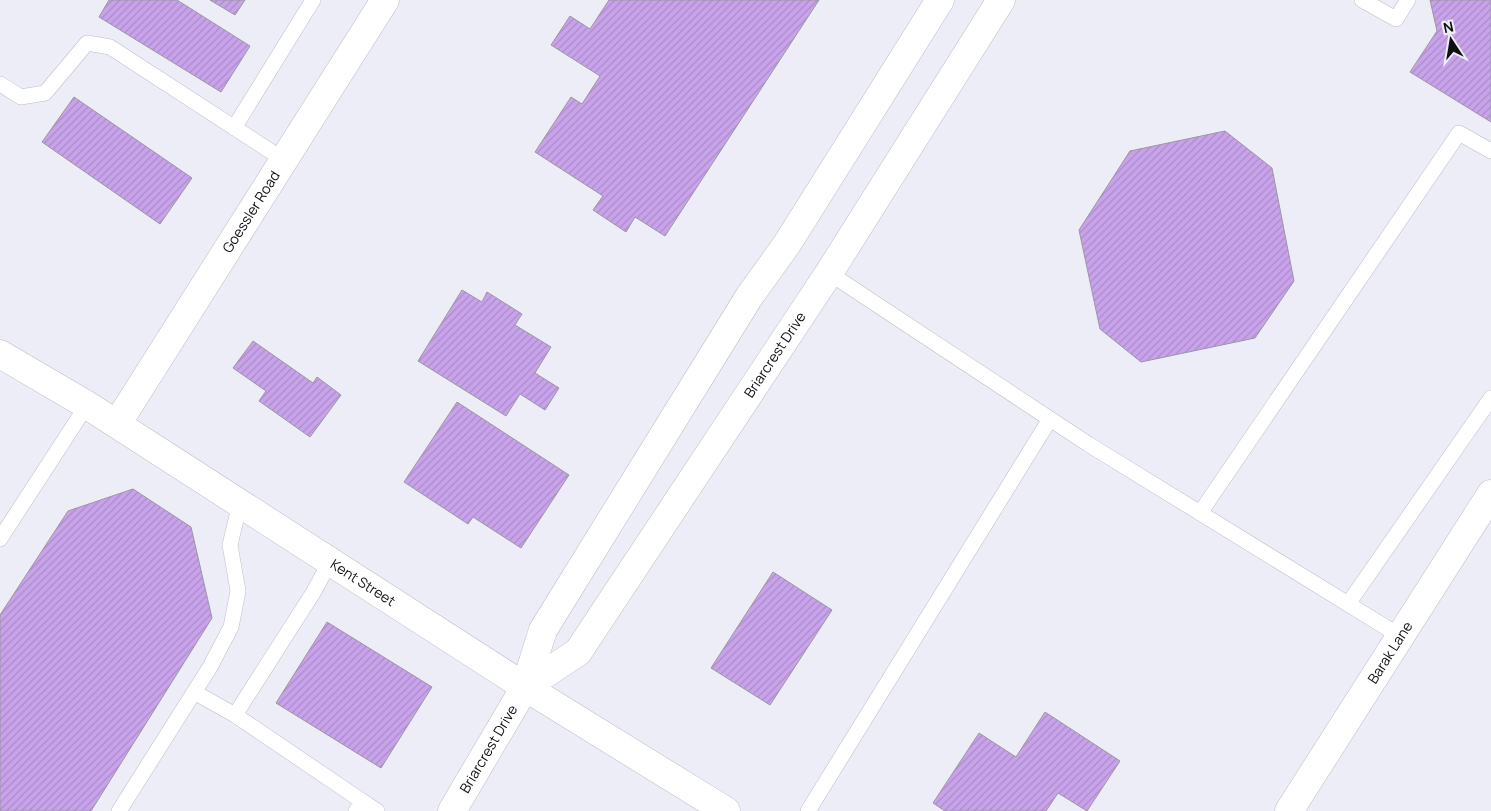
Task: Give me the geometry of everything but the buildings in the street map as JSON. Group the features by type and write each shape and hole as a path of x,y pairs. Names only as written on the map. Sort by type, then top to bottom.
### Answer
{"main road":[{"name":"Goessler Road","path":"118,424 385,0"},
{"name":"Briarcrest Drive","path":"452,811 525,687 543,630 749,297 787,244 940,0"},
{"name":"Briarcrest Drive","path":"525,687 578,652 830,273 1001,0"},
{"name":"Kent Street","path":"0,354 118,424 525,687 726,811"},
{"name":"Barak Lane","path":"1289,811 1491,494"}],"lane":[{"path":"234,128 313,0"},
{"path":"1362,0 1396,19 1408,0"},
{"path":"0,84 21,97 44,94 87,43 110,47 284,160"},
{"path":"1200,513 1460,133 1491,152"},
{"path":"830,273 1050,419 1400,636"},
{"path":"1348,604 1491,398"},
{"path":"0,539 87,405"},
{"path":"808,811 1050,419"},
{"path":"119,811 210,667 231,627 238,591 230,545 240,503"},
{"path":"235,715 313,593 330,562"},
{"path":"194,692 235,715 359,806 377,811"}]}
